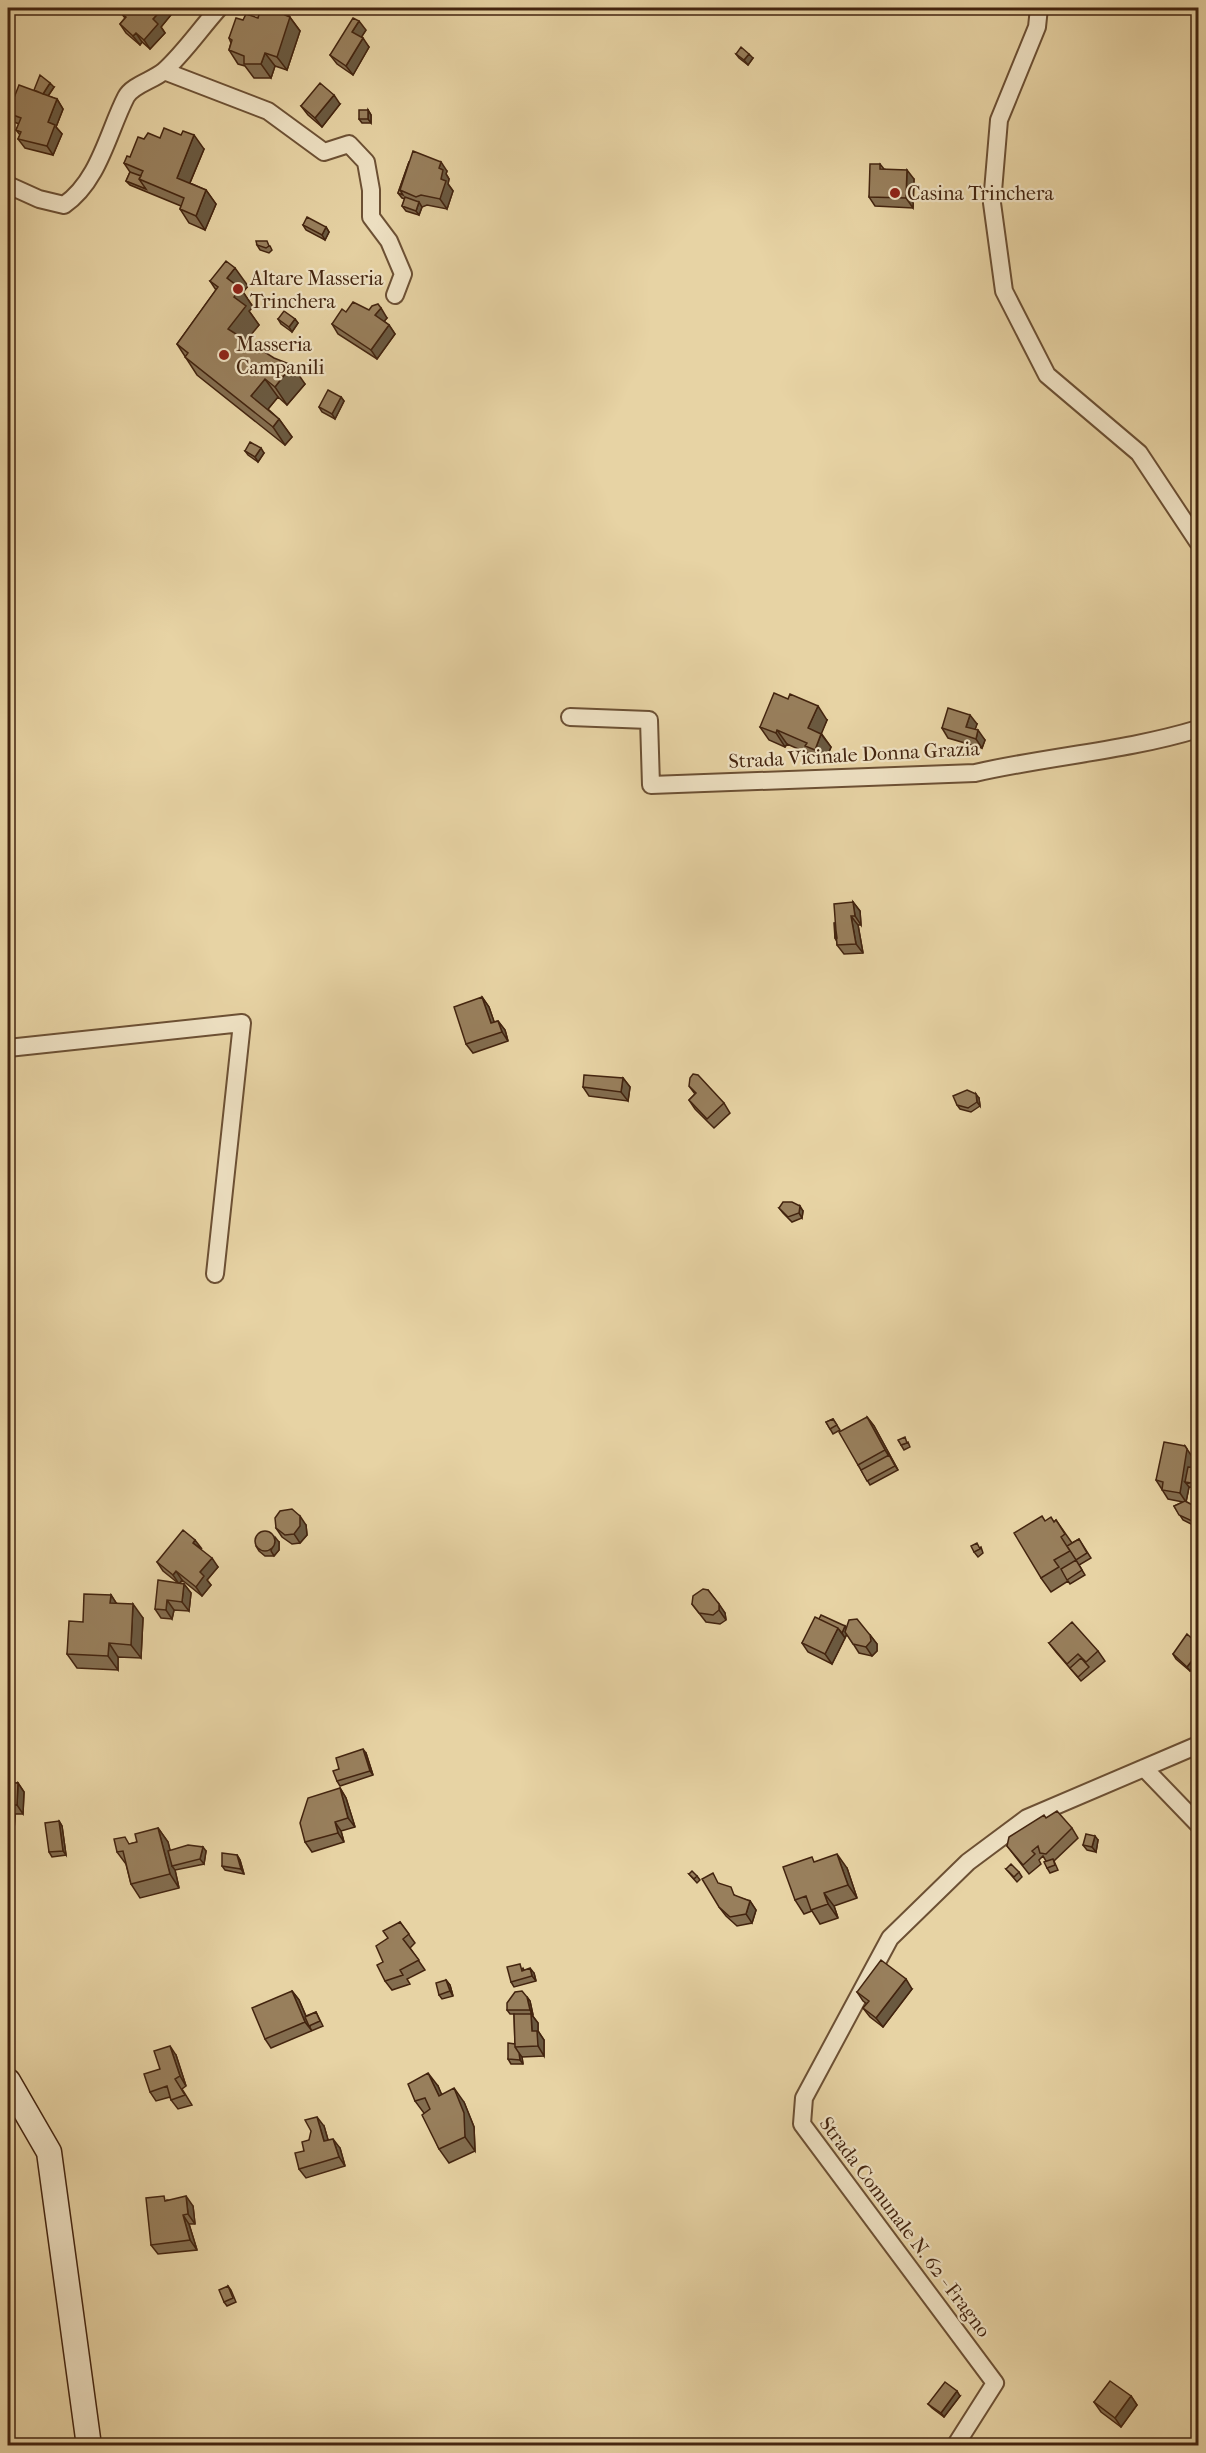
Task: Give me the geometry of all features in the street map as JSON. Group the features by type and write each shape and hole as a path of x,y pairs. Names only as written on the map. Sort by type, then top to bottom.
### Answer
{"main road":[{"path":"8,2081 49,2152 89,2445"}],"street":[{"path":"8,185 39,199 64,205 71,200 89,177 112,133 127,94 164,71 219,8"},
{"path":"1039,8 1038,27 999,120 992,203 1004,291 1047,375 1139,453 1198,542"},
{"path":"164,71 268,111 324,152 349,144 366,162 371,190 371,217 389,241 403,274 395,295"},
{"name":"Strada Vicinale Donna Grazia","path":"570,717 649,720 651,785 975,773 1013,764 1104,750 1198,729"},
{"path":"8,1048 242,1023 215,1274"},
{"name":"Strada Comunale N. 62 - Fragno","path":"955,2445 995,2383 802,2124 804,2098 890,1938 968,1862 1027,1818 1198,1745"},
{"path":"1144,1768 1198,1824"}],"building":[{"path":"126,8 163,8 153,19 158,24 144,40 136,33 133,36 120,24 126,17 121,13"},
{"path":"261,8 273,8 286,12 285,15 290,17 277,57 265,53 261,64 244,64 244,56 229,50 232,40 229,38 236,18 243,20 246,14 258,18"},
{"path":"353,18 359,21 352,32 363,38 346,66 330,55"},
{"path":"741,47 749,54 744,60 736,54"},
{"path":"40,75 50,83 43,94 34,90"},
{"path":"320,83 334,95 315,118 301,106"},
{"path":"19,85 57,99 48,122 55,125 47,146 18,139 21,132 16,130 21,118 8,113"},
{"path":"359,110 368,110 368,119 359,119"},
{"path":"164,128 181,135 183,131 194,135 177,178 206,190 196,216 180,209 184,198 139,179 143,171 124,163 127,156 130,157 138,137 144,139 148,133 160,138"},
{"path":"413,151 441,162 439,168 443,170 441,179 446,181 440,199 421,195 416,197 400,190"},
{"path":"409,162 400,190 403,195 398,193"},
{"path":"870,164 880,164 880,169 907,170 906,198 869,197"},
{"path":"130,172 141,176 139,179 146,189 126,181"},
{"path":"405,197 419,202 416,211 402,206"},
{"path":"307,217 326,227 322,235 303,225"},
{"path":"256,241 267,241 269,246 266,248 257,245"},
{"name":"Masseria Campanili","path":"226,261 235,268 227,278 240,288 234,297 246,306 228,329 274,358 292,365 275,387 265,379 251,396 279,419 273,427 185,357 188,353 177,344 218,287 210,281"},
{"path":"353,302 369,310 378,304 381,308 375,315 389,325 371,350 332,324 342,309 346,312"},
{"path":"284,311 295,319 289,327 278,319"},
{"path":"328,390 341,397 332,414 319,407"},
{"path":"250,442 261,448 255,457 245,451"},
{"path":"774,693 788,699 790,694 818,706 808,728 821,734 815,750 805,746 807,743 777,730 776,733 760,727"},
{"path":"948,708 970,715 966,727 978,730 976,739 942,728"},
{"path":"853,902 855,916 851,916 856,944 837,945 834,904"},
{"path":"482,997 491,1023 498,1021 502,1032 466,1044 454,1007"},
{"path":"693,1074 698,1075 724,1103 707,1119 689,1100 696,1093 689,1086"},
{"path":"584,1075 623,1078 621,1092 583,1087"},
{"path":"967,1090 976,1094 977,1102 968,1108 957,1105 953,1096"},
{"path":"783,1202 792,1202 800,1206 799,1213 788,1217 779,1208"},
{"path":"867,1417 885,1450 858,1465 839,1432"},
{"path":"833,1419 837,1425 830,1429 826,1422"},
{"path":"905,1437 907,1443 901,1445 898,1440"},
{"path":"1164,1442 1185,1446 1187,1449 1180,1493 1162,1490 1163,1482 1156,1480"},
{"path":"889,1455 895,1466 867,1481 861,1470"},
{"path":"1188,1467 1198,1468 1198,1484 1185,1482"},
{"path":"1185,1501 1198,1508 1198,1519 1194,1522 1179,1515 1174,1506"},
{"path":"292,1509 300,1516 300,1526 294,1534 285,1535 276,1528 275,1518 280,1511"},
{"path":"1042,1516 1045,1521 1051,1517 1054,1522 1056,1520 1065,1534 1061,1537 1070,1551 1054,1560 1059,1567 1041,1578 1014,1533"},
{"path":"183,1530 195,1540 193,1543 212,1558 200,1572 204,1576 196,1587 176,1571 173,1575 157,1562"},
{"path":"265,1531 272,1534 275,1541 272,1548 265,1551 258,1548 255,1541 258,1534"},
{"path":"1079,1539 1087,1553 1076,1560 1067,1546"},
{"path":"977,1543 980,1549 974,1552 971,1546"},
{"path":"1076,1560 1082,1570 1067,1580 1061,1569"},
{"path":"158,1580 184,1584 182,1602 167,1600 166,1610 155,1609"},
{"path":"703,1589 708,1590 719,1604 719,1610 713,1615 699,1613 692,1604 693,1596"},
{"path":"84,1594 111,1595 110,1603 133,1604 131,1645 109,1643 108,1656 67,1654 69,1621 83,1622"},
{"path":"821,1615 845,1626 842,1633 838,1628 819,1619"},
{"path":"815,1617 838,1628 825,1654 802,1643"},
{"path":"857,1619 870,1635 871,1641 866,1647 853,1644 845,1632 849,1620"},
{"path":"1072,1622 1098,1651 1086,1662 1078,1654 1067,1664 1049,1643"},
{"path":"1187,1634 1198,1644 1198,1653 1187,1667 1173,1654"},
{"path":"1081,1658 1089,1667 1078,1677 1070,1668"},
{"path":"363,1749 370,1771 337,1781 333,1771 339,1769 336,1758"},
{"path":"8,1783 18,1783 17,1805 9,1805 8,1822"},
{"path":"340,1788 348,1818 335,1822 338,1833 305,1842 300,1823 308,1798"},
{"path":"1057,1811 1072,1828 1046,1854 1040,1853 1038,1846 1032,1851 1035,1854 1023,1865 1007,1846 1009,1837 1044,1815 1046,1818"},
{"path":"59,1821 63,1851 49,1852 45,1823"},
{"path":"158,1828 170,1874 131,1884 123,1851 117,1852 114,1839 125,1837 129,1844 137,1842 135,1834"},
{"path":"1086,1834 1095,1836 1092,1847 1083,1845"},
{"path":"188,1845 203,1847 200,1859 172,1866 168,1851"},
{"path":"222,1853 237,1855 241,1869 222,1866"},
{"path":"837,1854 848,1885 824,1893 828,1904 811,1910 806,1896 795,1900 783,1867 812,1857 814,1862"},
{"path":"1053,1859 1055,1865 1047,1868 1044,1862"},
{"path":"1011,1864 1019,1872 1014,1877 1006,1869"},
{"path":"692,1871 697,1876 694,1879 689,1874"},
{"path":"713,1873 718,1883 731,1887 734,1895 750,1901 746,1914 730,1917 719,1907 702,1879"},
{"path":"400,1922 409,1934 403,1939 419,1960 400,1970 403,1975 385,1981 377,1965 383,1962 376,1946 388,1938 383,1931"},
{"path":"881,1960 906,1979 876,2018 863,2008 869,2001 857,1992"},
{"path":"520,1964 522,1971 530,1968 532,1976 511,1982 507,1967"},
{"path":"446,1980 450,1991 439,1995 436,1983"},
{"path":"292,1991 305,2022 265,2039 252,2008"},
{"path":"522,1991 527,1997 530,2010 507,2010 507,2003 515,1992"},
{"path":"316,2012 320,2021 309,2026 305,2017"},
{"path":"514,2014 531,2014 532,2031 537,2031 538,2046 515,2047"},
{"path":"508,2043 515,2044 520,2060 508,2059"},
{"path":"170,2046 180,2076 175,2079 185,2095 171,2100 167,2086 150,2092 144,2074 160,2069 154,2051"},
{"path":"428,2073 439,2096 454,2088 464,2113 465,2137 439,2149 422,2115 430,2109 425,2098 415,2101 408,2084"},
{"path":"317,2117 324,2141 333,2139 339,2157 299,2169 295,2153 304,2151 302,2142 309,2140 311,2131 305,2120"},
{"path":"164,2196 165,2201 186,2196 188,2214 183,2215 190,2240 151,2245 146,2198"},
{"path":"228,2286 233,2298 224,2302 219,2290"},
{"path":"1110,2381 1131,2396 1115,2418 1094,2402"},
{"path":"945,2382 957,2391 941,2413 928,2404"}],"place":[{"name":"Casina Trinchera","path":"895,193"},
{"name":"Altare Masseria Trinchera","path":"238,289"},
{"name":"Masseria Campanili","path":"224,355"}]}
